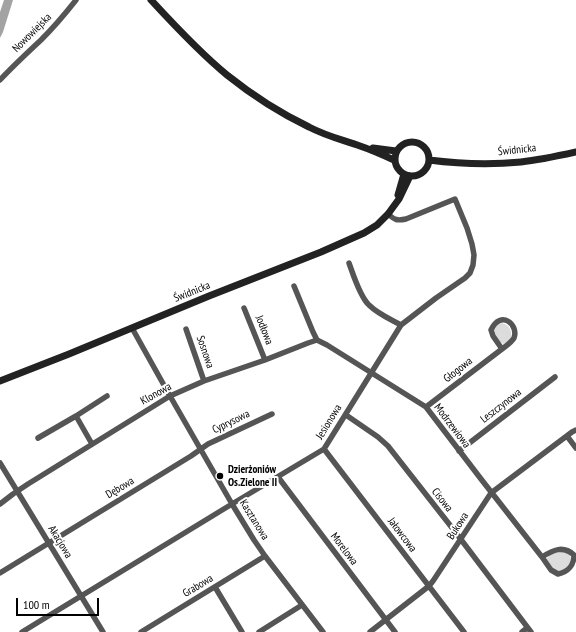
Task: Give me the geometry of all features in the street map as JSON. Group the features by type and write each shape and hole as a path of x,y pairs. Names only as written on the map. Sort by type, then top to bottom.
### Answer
{"main road":[{"path":"151,0 226,75 270,105 310,128 335,139 361,146 396,151"},
{"path":"408,142 418,142 426,149 428,163 422,172 414,176 407,175 399,170 396,165 394,160 396,151 403,144 408,142"},
{"path":"361,146 394,160"},
{"name":"Świdnicka","path":"428,163 451,165 522,162 576,152"},
{"name":"Świdnicka","path":"0,381 321,252 364,233 377,225 388,214 407,175"}],"street":[{"name":"Nowowiejska","path":"0,80 69,10 76,0"},
{"name":"Jesionowa","path":"22,632 324,449 401,325 465,278 470,273 473,265 474,255 472,244 455,199 406,219 394,219 388,214"},
{"path":"349,263 368,305 401,325"},
{"path":"294,286 312,332 317,340"},
{"name":"Jodłowa","path":"244,308 265,360"},
{"name":"Głogowa","path":"426,408 502,349 513,339 515,334 512,324 501,319 496,321 491,330 493,336 502,349"},
{"name":"Kasztanowa","path":"132,328 232,504 265,556 322,632"},
{"name":"Sosnowa","path":"186,329 204,381"},
{"name":"Klonowa","path":"0,504 17,491 170,396 204,381 317,340"},
{"name":"Modrzewiowa","path":"317,340 426,408 551,570 558,574 564,573 572,566 574,560 574,555 566,549 550,552 542,557"},
{"name":"Leszczynowa","path":"459,451 555,377"},
{"path":"38,438 76,416 106,396"},
{"name":"Cyprysowa","path":"200,449 272,414"},
{"name":"Cisowa","path":"346,415 378,437 388,446 460,540 526,631"},
{"path":"76,416 92,444"},
{"name":"Bukowa","path":"370,632 429,586 492,493 576,430"},
{"path":"567,436 576,448"},
{"name":"Dębowa","path":"0,573 191,456 200,449"},
{"name":"Jałowcowa","path":"324,449 464,632"},
{"name":"Akacjowa","path":"0,463 103,632"},
{"name":"Morelowa","path":"278,477 395,632"},
{"name":"Grabowa","path":"141,632 265,556"},
{"path":"215,587 242,632"},
{"path":"259,632 302,605"}],"shaded area":[{"path":"4,0 13,0 0,38 0,12"},
{"path":"502,323 509,327 511,333 511,339 504,344 498,340 493,330 497,324"},
{"path":"564,551 570,555 571,558 566,568 561,572 558,572 551,567 547,558 551,554"}],"place":[{"name":"Dzierżoniów Os.Zielone II","path":"220,476"}]}
